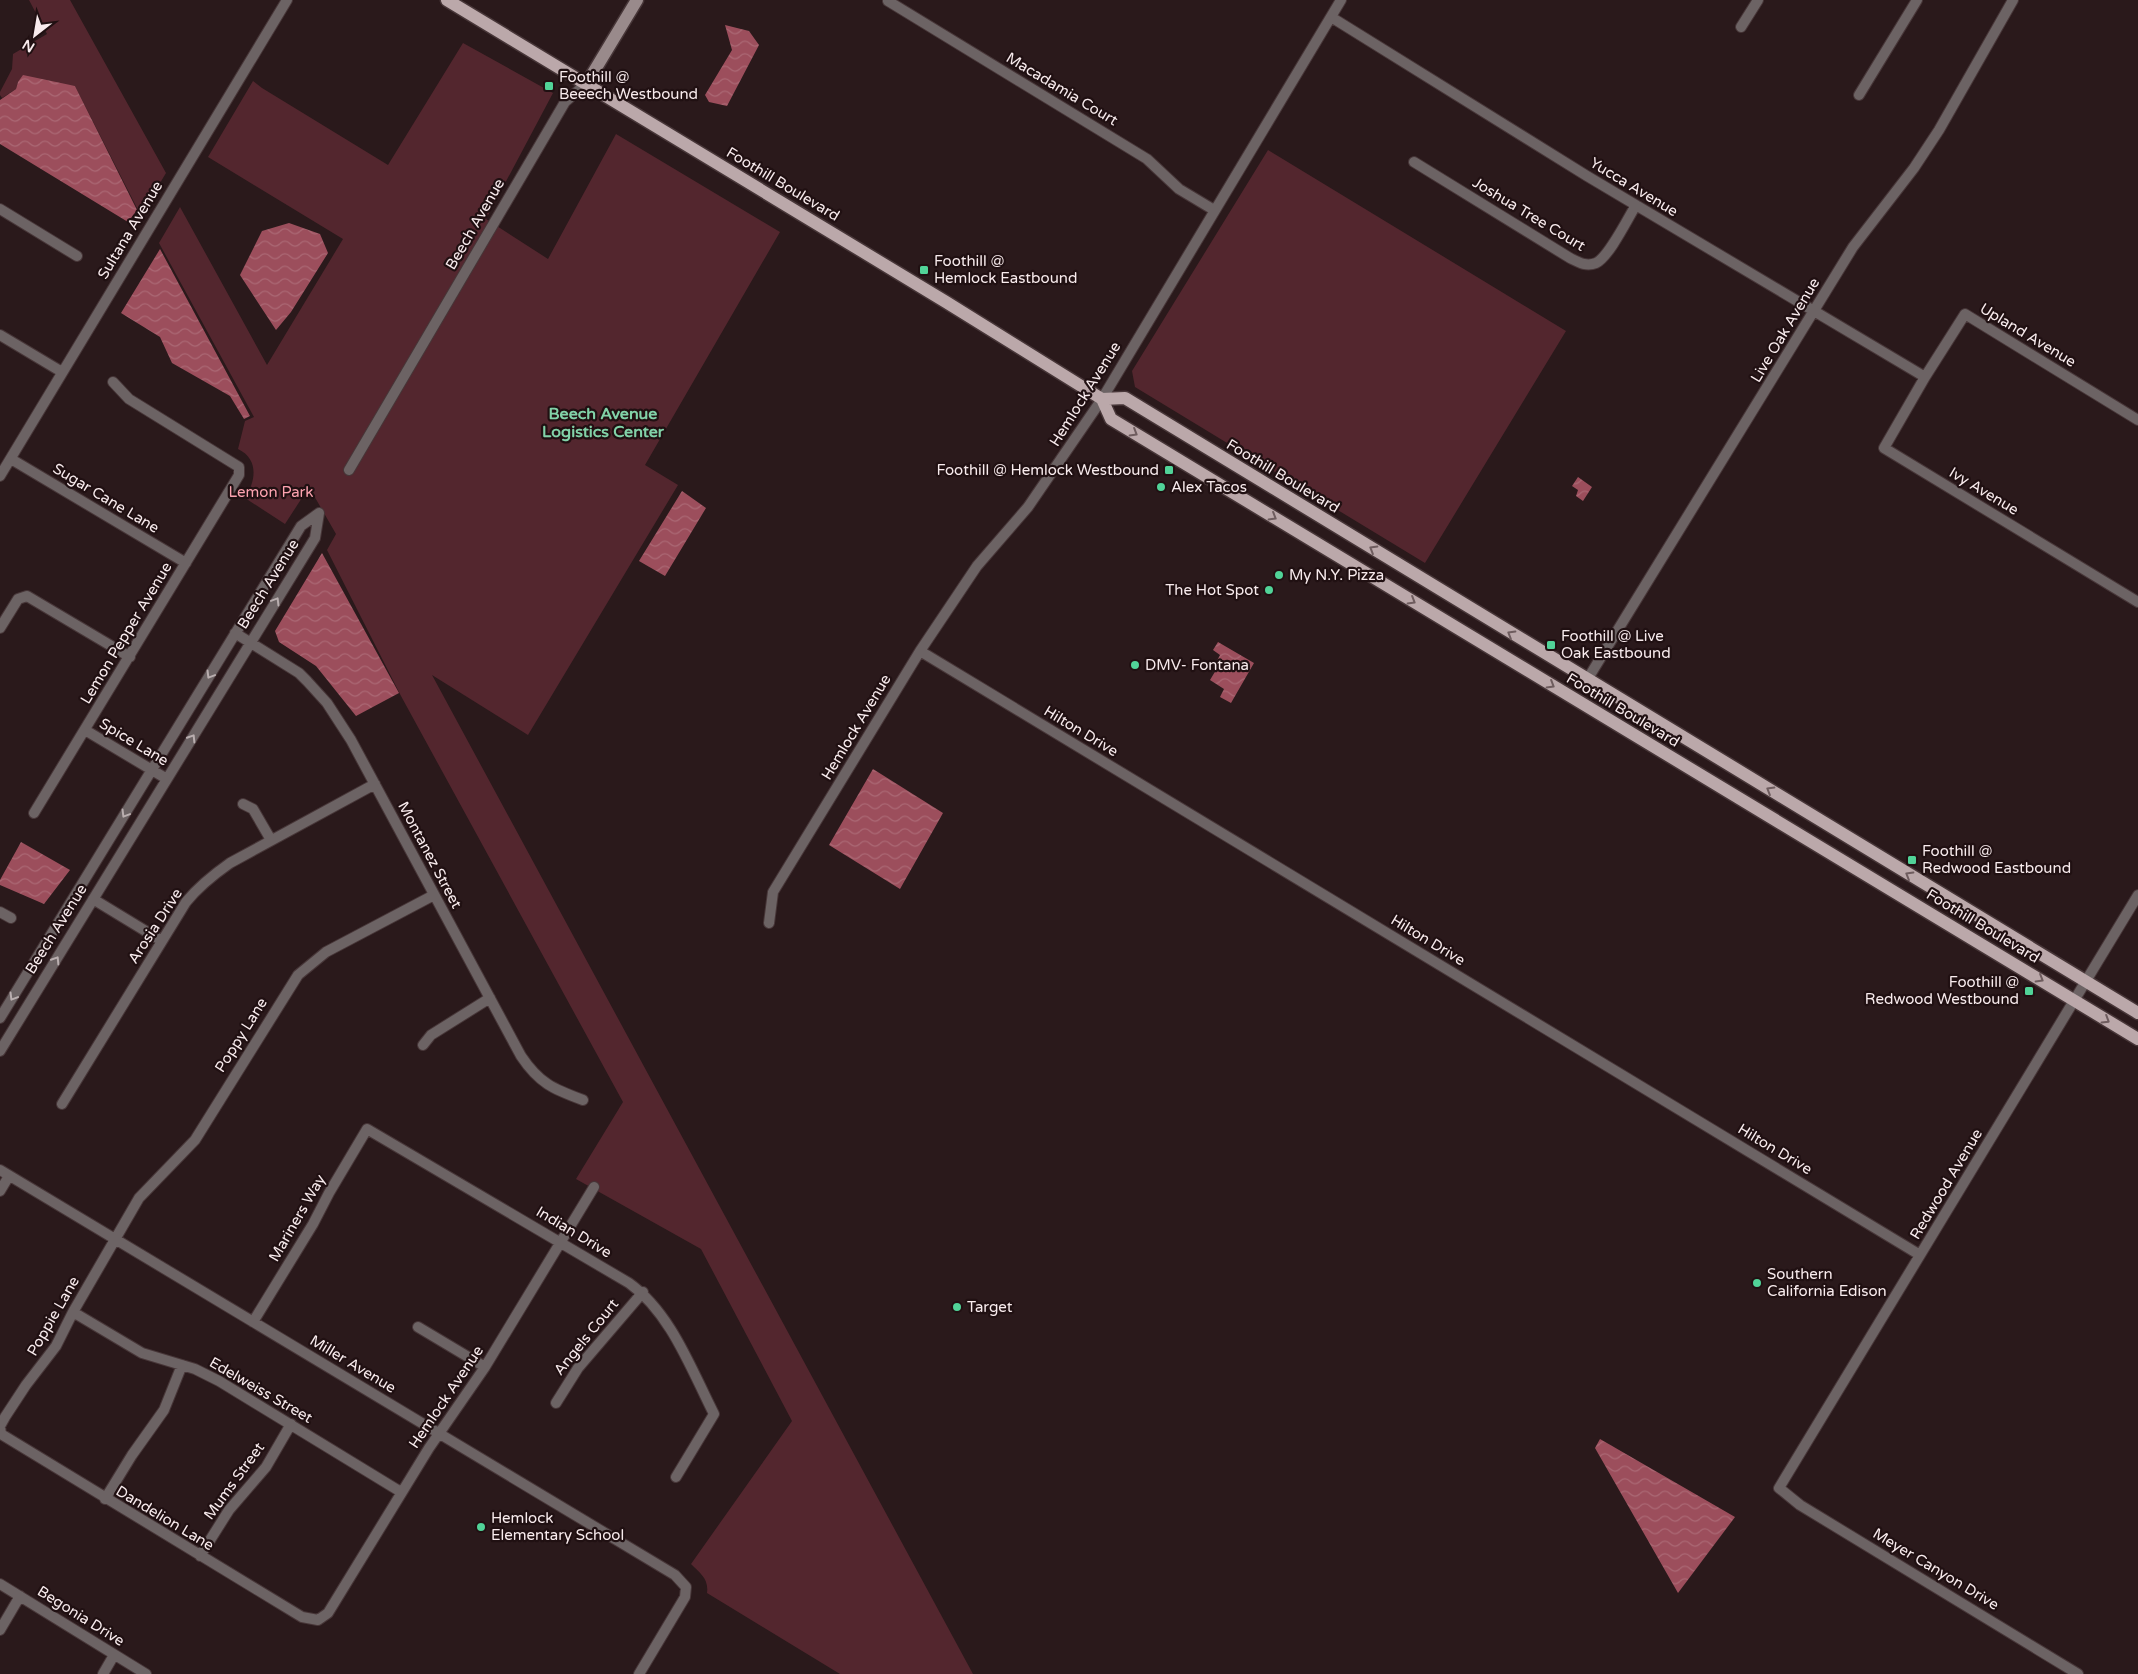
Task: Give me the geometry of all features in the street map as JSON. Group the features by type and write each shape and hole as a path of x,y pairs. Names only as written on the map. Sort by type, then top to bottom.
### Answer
{"main road":[{"name":"Foothill Boulevard","path":"447,0 1102,399 1125,398 2138,1013"},
{"name":"Beech Avenue","path":"587,84 637,0"},
{"name":"Foothill Boulevard","path":"1102,399 1111,419 1825,852 2138,1039"}],"street":[{"name":"Sultana Avenue","path":"0,476 287,0"},
{"name":"Hemlock Avenue","path":"769,923 773,892 920,651 977,566 1038,494 1102,399 1341,0"},
{"path":"1741,27 1758,0"},
{"path":"1859,95 1917,0"},
{"name":"Live Oak Avenue","path":"1587,680 1853,246 1914,168 1939,130 2013,0"},
{"name":"Macadamia Court","path":"888,1 1147,159 1179,189 1214,210"},
{"name":"Yucca Avenue","path":"1331,18 1636,205 1925,377"},
{"name":"Beech Avenue","path":"349,470 566,102 587,84"},
{"name":"Joshua Tree Court","path":"1414,162 1570,258 1585,265 1597,263 1636,205"},
{"path":"0,209 77,256"},
{"name":"Upland Avenue","path":"1925,377 1965,314 2138,420"},
{"path":"0,335 62,372"},
{"name":"Ivy Avenue","path":"1925,377 1884,448 2138,602"},
{"name":"Lemon Pepper Avenue","path":"34,813 239,475 239,467 129,399 114,382"},
{"name":"Sugar Cane Lane","path":"11,459 186,563"},
{"name":"Beech Avenue","path":"0,1018 301,526 319,512 315,538 0,1051"},
{"path":"0,628 18,599 27,596 130,657"},
{"name":"Montanez Street","path":"235,633 299,673 315,689 339,720 521,1056 537,1076 554,1089 583,1100"},
{"name":"Hilton Drive","path":"920,651 1920,1255"},
{"name":"Spice Lane","path":"85,730 167,779"},
{"name":"Arosia Drive","path":"62,1104 186,902 208,878 230,863 375,784"},
{"path":"243,804 253,809 271,840"},
{"name":"Poppy Lane","path":"115,1238 139,1198 195,1140 298,975 326,952 434,895"},
{"name":"Redwood Avenue","path":"1779,1488 2138,895"},
{"path":"93,899 162,941"},
{"path":"0,912 11,918"},
{"path":"423,1045 431,1035 490,998"},
{"name":"Indian Drive","path":"367,1129 643,1292 668,1324 714,1414 676,1477"},
{"name":"Mariners Way","path":"253,1322 313,1224 328,1193 367,1129"},
{"path":"0,1191 5,1173"},
{"name":"Miller Avenue","path":"5,1173 674,1575 686,1588 683,1602 639,1674"},
{"name":"Hemlock Avenue","path":"318,1620 328,1613 439,1433 485,1368 594,1188"},
{"name":"Poppie Lane","path":"1,1434 0,1426 5,1417 26,1385 56,1346 115,1238"},
{"name":"Angels Court","path":"556,1403 578,1368 643,1292"},
{"name":"Edelweiss Street","path":"73,1312 142,1353 219,1381 402,1492"},
{"path":"418,1327 485,1368"},
{"path":"106,1499 132,1455 164,1410 182,1366"},
{"name":"Mums Street","path":"200,1556 230,1510 266,1467 291,1424"},
{"name":"Dandelion Lane","path":"1,1434 302,1617 318,1620"},
{"name":"Meyer Canyon Drive","path":"1779,1488 1800,1505 2078,1674"},
{"name":"Begonia Drive","path":"0,1584 146,1674"},
{"path":"0,1630 20,1596"},
{"path":"103,1674 114,1655"}],"green space":[{"path":"29,0 70,0 166,173 142,213 139,212 75,86 18,82 16,89 2,98 0,95 12,69 13,54 47,34"},
{"name":"Lemon Park","path":"463,43 553,93 486,219 548,259 616,134 780,232 645,465 678,485 528,735 432,675 973,1674 840,1674 707,1593 705,1580 701,1573 691,1564 792,1421 701,1249 576,1179 623,1102 401,696 327,550 336,534 309,487 285,524 245,498 252,485 254,471 250,458 238,449 245,421 254,417 159,243 180,207 267,365 343,239 208,157 253,81 388,165"},
{"path":"1268,150 1566,331 1425,563 1135,387 1132,371"}],"water":[{"path":"725,25 749,31 759,45 727,106 709,102 705,95 732,50"},
{"path":"23,75 75,86 137,210 128,222 0,144 0,100 16,89"},
{"path":"289,223 320,234 328,253 291,312 276,330 240,275 262,231"},
{"path":"160,249 250,416 244,419 230,396 172,363 160,337 121,313"},
{"path":"1578,477 1592,487 1583,501 1576,496 1578,490 1572,486"},
{"path":"682,491 706,508 665,576 639,561"},
{"path":"322,553 399,693 356,716 316,666 279,642 275,631"},
{"path":"1218,642 1254,663 1231,703 1220,697 1224,689 1210,680 1219,665 1216,663 1220,655 1213,650"},
{"path":"873,769 943,813 900,889 829,845"},
{"path":"21,842 70,870 44,904 0,885 0,880"},
{"path":"1600,1439 1735,1517 1678,1593 1595,1448"}],"place":[{"name":"Foothill @ Beeech Westbound","path":"549,86"},
{"name":"Foothill @ Hemlock Eastbound","path":"924,270"},
{"name":"Foothill @ Hemlock Westbound","path":"1169,470"},
{"name":"Alex Tacos","path":"1161,487"},
{"name":"My N.Y. Pizza","path":"1279,575"},
{"name":"The Hot Spot","path":"1269,590"},
{"name":"Foothill @ Live Oak Eastbound","path":"1551,645"},
{"name":"DMV- Fontana","path":"1135,665"},
{"name":"Foothill @ Redwood Eastbound","path":"1912,860"},
{"name":"Foothill @ Redwood Westbound","path":"2029,991"},
{"name":"Southern California Edison","path":"1757,1283"},
{"name":"Target","path":"957,1307"},
{"name":"Hemlock Elementary School","path":"481,1527"}],"district":[{"name":"Beech Avenue Logistics Center","path":"603,423"}]}
